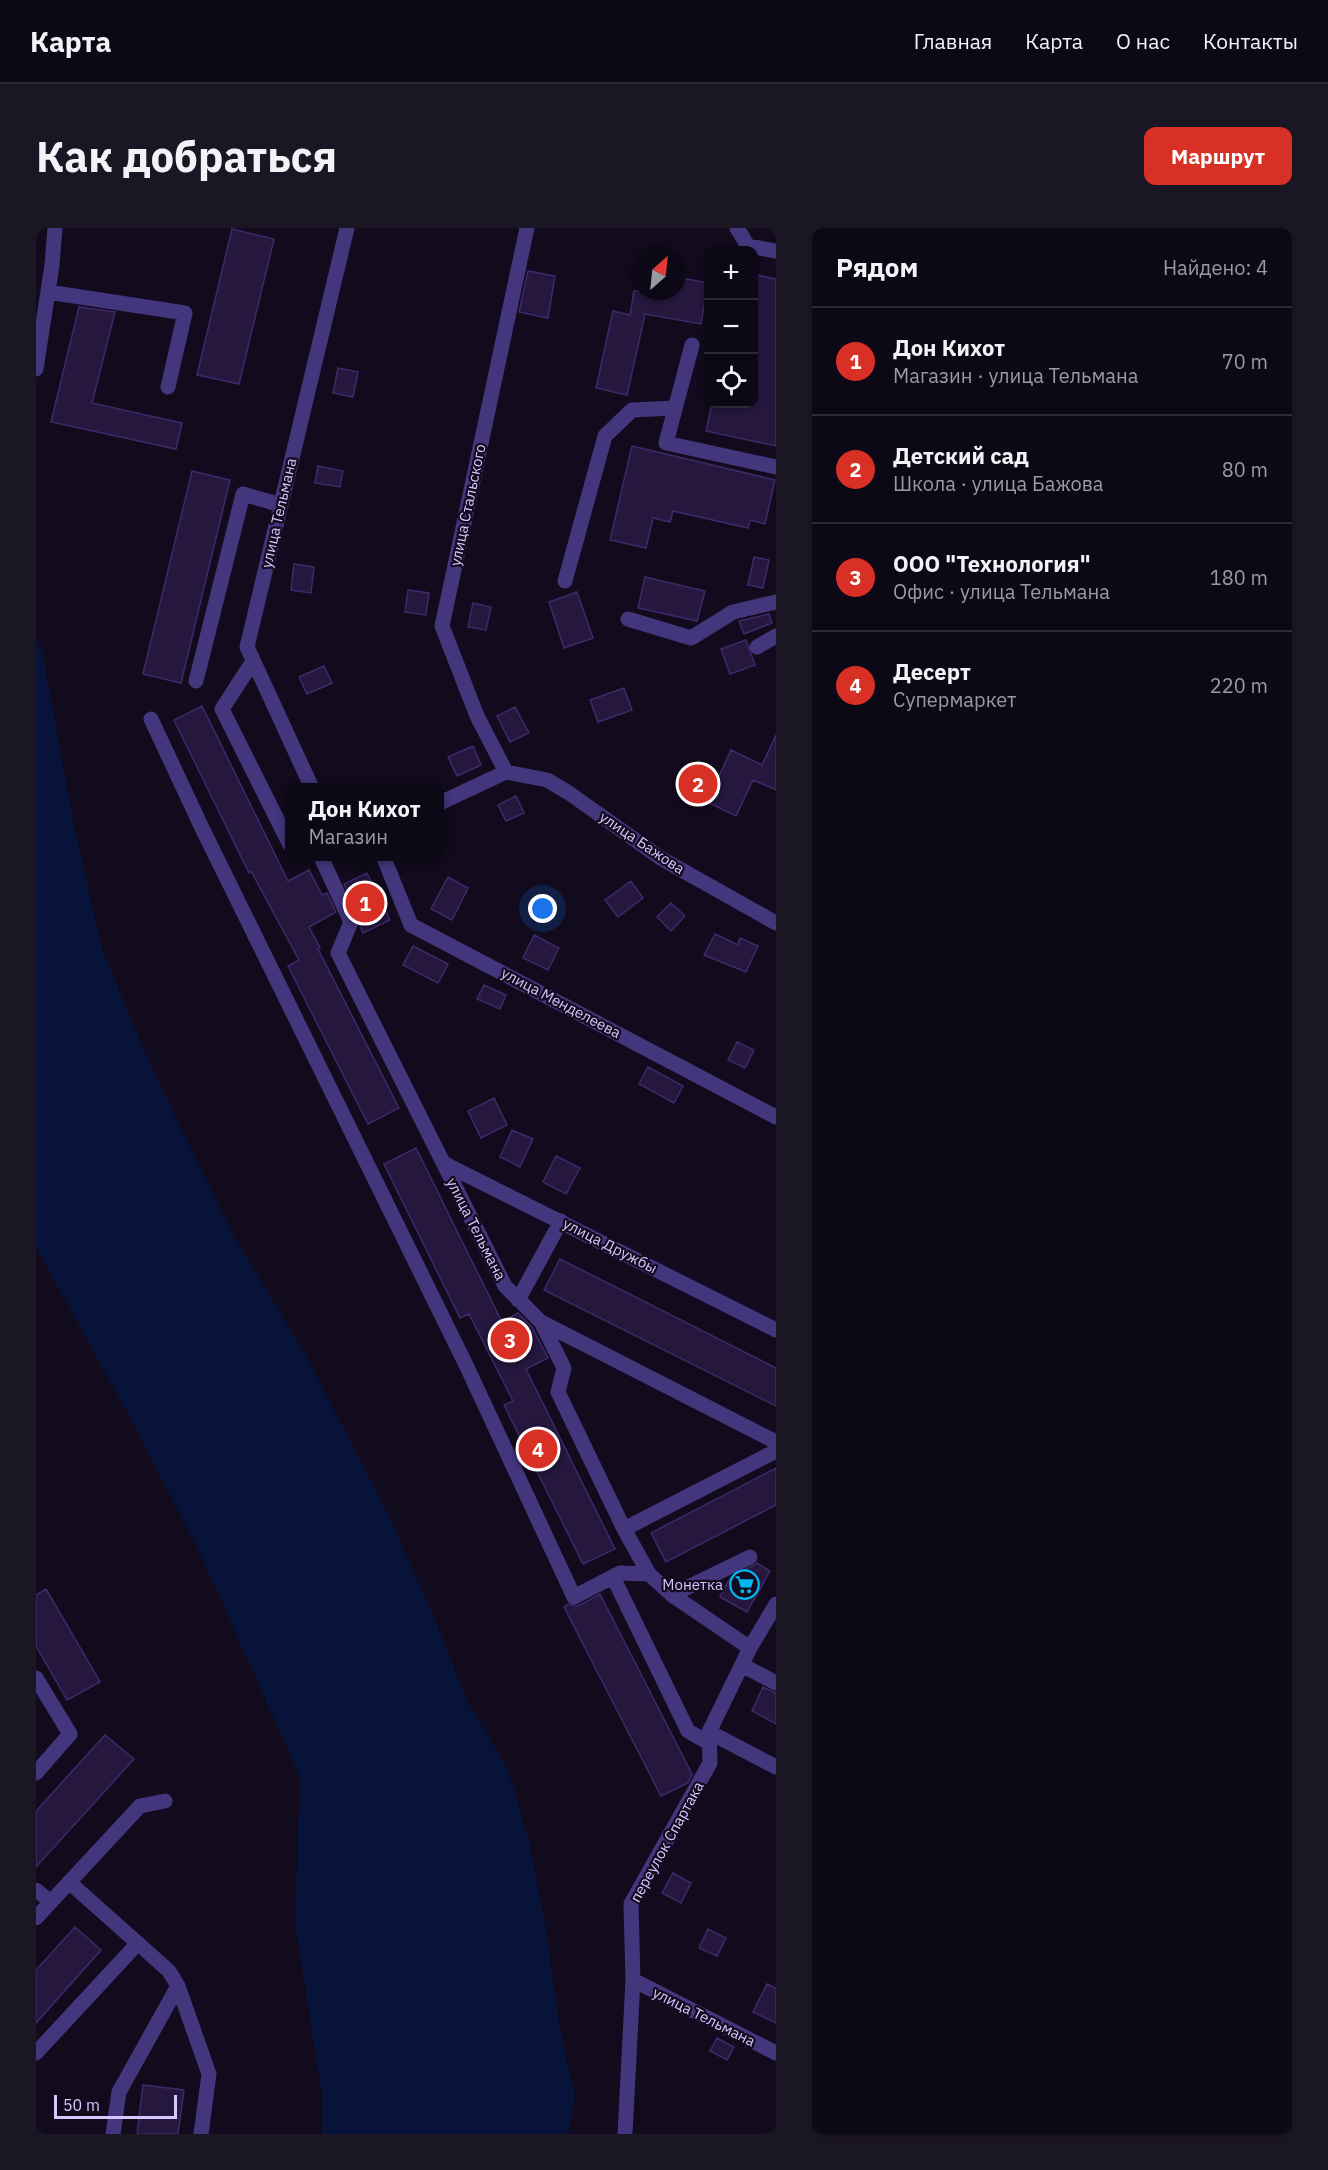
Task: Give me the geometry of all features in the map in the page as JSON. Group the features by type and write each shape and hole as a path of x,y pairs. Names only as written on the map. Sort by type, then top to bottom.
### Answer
{"street":[{"name":"улица Тельмана","path":"310,783 247,647 347,228"},
{"name":"улица Стальского","path":"506,772 477,716 442,626 527,228"},
{"path":"737,228 748,246 776,250"},
{"path":"36,369 48,292 51,230"},
{"path":"48,292 185,313 168,387"},
{"path":"692,345 666,443 776,467"},
{"path":"565,582 605,436 632,410 675,408"},
{"path":"196,681 243,494 281,505"},
{"path":"628,619 691,638 733,612 776,602"},
{"path":"757,647 776,636"},
{"path":"253,661 222,709 285,835"},
{"path":"151,719 202,828 467,1367 574,1597 620,1573 649,1574"},
{"path":"444,801 506,772"},
{"name":"улица Бажова","path":"506,772 547,780 662,859 776,923"},
{"name":"улица Тельмана","path":"323,861 351,922 338,953 505,1286 541,1322 564,1368 558,1392 624,1529 649,1574 672,1595 750,1648"},
{"name":"улица Менделеева","path":"384,861 411,925 776,1117"},
{"name":"улица Дружбы","path":"443,1163 776,1330"},
{"path":"518,1300 561,1221"},
{"path":"541,1322 776,1442"},
{"path":"624,1529 776,1451"},
{"path":"672,1595 750,1557"},
{"path":"613,1577 688,1731 776,1767"},
{"name":"переулок Спартака","path":"625,2134 633,1980 631,1904 710,1763 709,1738 750,1648 776,1604"},
{"path":"742,1665 776,1683"},
{"path":"36,1678 70,1734 36,1773"},
{"path":"36,1918 140,1806 165,1800"},
{"path":"69,1882 169,1971 178,1986 209,2074 201,2134"},
{"path":"36,1890 51,1902"},
{"path":"36,2054 138,1943"},
{"name":"улица Тельмана","path":"633,1980 776,2053"},
{"path":"113,2134 119,2092 178,1986"}],"water":[{"path":"36,639 43,655 73,821 102,950 151,1066 233,1235 304,1352 387,1512 438,1627 466,1699 508,1769 529,1842 545,1924 560,2029 575,2096 568,2134 322,2134 321,2089 295,1923 300,1777 201,1555 139,1434 36,1247"}],"building":[{"path":"232,229 274,239 239,384 197,375"},
{"path":"528,271 555,276 548,318 519,312"},
{"path":"758,275 776,279 776,446 706,431 711,408 758,408"},
{"path":"686,279 704,282 701,324 645,314 627,395 596,388 613,311 630,315 632,300 686,300"},
{"path":"79,307 115,312 92,403 182,423 176,449 51,422"},
{"path":"338,368 358,372 353,397 333,393"},
{"path":"632,446 775,480 765,524 750,520 748,528 673,511 670,522 653,518 646,548 610,540"},
{"path":"318,466 343,471 340,487 315,483"},
{"path":"192,471 230,480 181,683 143,674"},
{"path":"754,557 769,560 763,588 748,585"},
{"path":"294,564 314,567 311,593 291,590"},
{"path":"645,577 705,591 697,621 638,608"},
{"path":"408,590 429,593 426,615 405,612"},
{"path":"577,592 593,638 564,648 549,602"},
{"path":"473,603 491,607 486,630 468,627"},
{"path":"769,614 772,623 744,634 739,621"},
{"path":"746,640 755,665 730,674 721,649"},
{"path":"324,666 332,683 307,694 299,677"},
{"path":"624,688 632,710 598,722 590,700"},
{"path":"202,706 288,881 309,870 322,895 327,893 336,912 309,927 399,1108 368,1124 288,966 299,960 251,871 249,873 174,720"},
{"path":"515,707 529,733 510,742 497,716"},
{"path":"776,735 776,790 753,780 736,816 707,802 731,750 762,765"},
{"path":"473,746 481,765 457,776 448,757"},
{"path":"516,796 524,813 506,821 498,805"},
{"path":"367,873 390,920 363,933 360,918 344,884"},
{"path":"448,877 468,888 452,920 431,909"},
{"path":"631,881 643,898 618,917 605,900"},
{"path":"671,903 685,916 671,931 657,917"},
{"path":"715,934 738,945 740,938 758,946 746,972 704,955"},
{"path":"534,935 559,948 548,970 523,958"},
{"path":"413,946 448,964 438,983 403,965"},
{"path":"484,985 506,995 500,1009 477,999"},
{"path":"737,1042 754,1050 745,1068 728,1060"},
{"path":"648,1067 683,1086 674,1103 639,1084"},
{"path":"494,1098 507,1125 481,1138 468,1111"},
{"path":"512,1130 533,1139 520,1167 500,1157"},
{"path":"416,1148 502,1322 518,1313 532,1327 548,1358 526,1369 615,1549 583,1564 504,1405 513,1401 469,1314 460,1318 384,1164"},
{"path":"556,1156 580,1168 566,1194 543,1182"},
{"path":"560,1259 776,1368 776,1406 544,1290"},
{"path":"776,1468 776,1505 666,1562 651,1533"},
{"name":"Монетка","path":"757,1563 770,1571 747,1612 720,1597 730,1578"},
{"path":"46,1589 100,1682 67,1700 36,1646 36,1595"},
{"path":"600,1594 692,1774 688,1783 661,1796 564,1607 568,1604 578,1606"},
{"path":"763,1687 776,1693 776,1724 752,1711"},
{"path":"105,1735 134,1759 36,1867 36,1811"},
{"path":"673,1873 691,1883 681,1903 662,1893"},
{"path":"75,1927 101,1950 36,2023 36,1970"},
{"path":"708,1929 726,1938 717,1956 699,1948"},
{"path":"767,1984 776,1988 776,2023 753,2012"},
{"path":"717,2038 734,2047 727,2060 710,2051"},
{"path":"143,2085 184,2090 178,2134 137,2134"}],"place":[{"name":"Детский сад","path":"698,784"},
{"name":"Дон Кихот","path":"365,903"},
{"name":"ООО \"Технология\"","path":"510,1340"},
{"name":"Десерт","path":"538,1449"},
{"name":"Монетка","path":"744,1585"}]}
